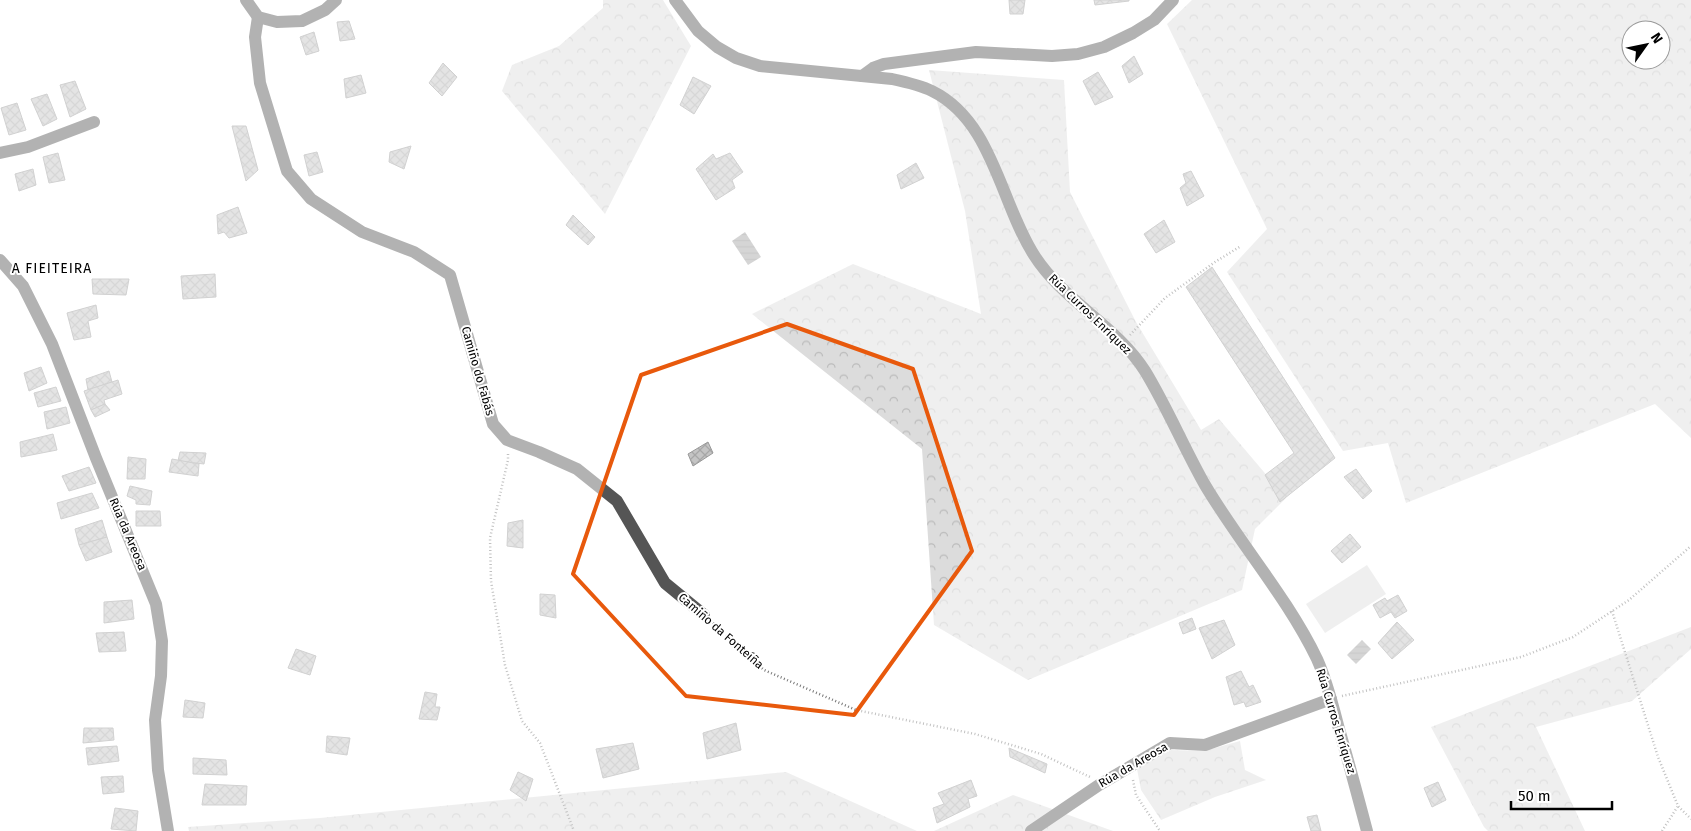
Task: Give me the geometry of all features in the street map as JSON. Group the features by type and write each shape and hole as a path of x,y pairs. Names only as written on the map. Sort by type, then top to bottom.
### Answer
{"street":[{"path":"246,0 258,17 278,22 302,21 324,10 336,0"},
{"name":"Rúa Curros Enríquez","path":"675,0 698,31 717,47 736,58 760,66 862,76 914,84 948,100 966,116 982,140 1018,226 1034,256 1055,282 1122,343 1144,371 1206,486 1299,626 1318,660 1331,699 1367,831"},
{"path":"862,76 873,68 884,64 976,52 1052,56 1078,54 1104,47 1133,33 1154,20 1172,0"},
{"name":"Camiño do Fabás","path":"258,17 255,37 260,83 287,171 311,199 362,232 414,252 450,275 493,424 506,440"},
{"path":"0,153 28,147 94,122"},
{"name":"Rúa da Areosa","path":"0,260 23,286 52,344 156,604 162,641 161,676 155,720 158,770 168,831"},
{"name":"Camiño da Fonteíña","path":"506,440 577,468 616,501 665,583 704,615"},
{"name":"Rúa da Areosa","path":"1031,831 1102,783 1170,742 1204,745 1331,699"}],"path":[{"path":"1122,343 1165,298 1214,262 1241,246"},
{"path":"506,440 508,460 490,538 491,581 505,665 522,720 540,744 574,831"},
{"path":"1331,699 1521,657 1572,637 1629,600 1691,546"},
{"path":"1612,611 1658,757 1678,806 1691,819"},
{"name":"Camiño da Fonteíña","path":"704,615 764,670 856,710 975,734 1041,754 1102,783"},
{"path":"1131,766 1136,795 1160,831"},
{"path":"1662,831 1678,806"}],"highlighted area":[{"path":"787,324 913,369 972,551 854,715 686,696 573,574 641,375"}],"green space":[{"path":"603,0 663,0 691,46 605,214 502,91 512,65 559,46 603,8"},
{"path":"1192,0 1691,0 1691,438 1655,404 1406,503 1388,443 1343,451 1227,272 1267,229 1167,24"},
{"path":"929,70 1064,80 1070,192 1136,322 1201,430 1219,419 1286,498 1255,529 1242,590 1028,680 934,625 922,449 752,314 853,264 981,314 965,211"},
{"path":"1367,565 1386,594 1325,633 1306,604"},
{"path":"1691,627 1691,649 1632,701 1536,727 1585,831 1488,831 1484,827 1431,727"},
{"path":"1240,741 1245,770 1266,780 1215,797 1161,820 1141,790 1137,769 1171,750 1204,751"},
{"path":"786,772 917,831 189,831 188,827 320,818"},
{"path":"1013,795 1113,831 934,831"}],"shaded area":[{"path":"745,232 761,257 748,265 732,241"},
{"path":"1362,640 1371,649 1356,664 1347,655"}],"building":[{"path":"1009,0 1025,0 1023,14 1010,14"},
{"path":"1094,0 1129,0 1129,1 1095,5"},
{"path":"349,21 355,39 340,41 337,22"},
{"path":"314,32 319,51 306,55 300,37"},
{"path":"1134,56 1143,74 1129,83 1122,66"},
{"path":"443,63 457,77 442,96 429,83"},
{"path":"1098,72 1113,97 1095,105 1083,81"},
{"path":"361,75 366,93 346,98 344,79"},
{"path":"693,77 711,86 694,114 680,105"},
{"path":"75,81 86,109 70,117 60,85"},
{"path":"47,94 57,119 43,126 31,99"},
{"path":"17,103 26,130 9,135 1,108"},
{"path":"232,126 246,126 258,170 246,181"},
{"path":"411,146 404,169 389,162 390,152"},
{"path":"317,152 323,172 309,176 304,155"},
{"path":"58,153 65,180 49,183 43,157"},
{"path":"730,153 743,172 732,180 735,188 716,200 696,169 713,154 716,159"},
{"path":"916,163 924,178 901,189 897,175"},
{"path":"33,169 36,185 19,191 15,174"},
{"path":"1191,171 1204,196 1187,206 1180,188 1186,183 1183,174"},
{"path":"238,207 247,233 229,238 224,232 218,234 217,215"},
{"path":"573,215 595,237 588,245 566,225"},
{"path":"1164,220 1175,242 1156,253 1144,234"},
{"path":"1212,267 1335,458 1280,502 1265,475 1294,453 1186,287"},
{"path":"215,274 216,297 183,299 181,276"},
{"path":"92,279 129,279 126,295 93,294"},
{"path":"96,305 98,318 88,321 91,337 74,340 67,313"},
{"path":"41,367 47,383 29,391 24,373"},
{"path":"109,371 112,382 88,390 86,379"},
{"path":"118,380 122,394 104,400 105,404 91,410 84,391"},
{"path":"56,387 61,401 38,407 34,393"},
{"path":"105,404 110,410 95,417 91,410"},
{"path":"66,407 70,423 47,429 44,412"},
{"path":"53,434 57,450 21,457 20,442"},
{"path":"708,442 713,453 693,466 688,454"},
{"path":"180,452 206,453 204,464 178,461"},
{"path":"128,457 146,459 145,479 127,479"},
{"path":"172,459 199,464 198,476 169,472"},
{"path":"89,467 96,483 69,491 62,476"},
{"path":"1356,469 1372,491 1363,499 1344,477"},
{"path":"130,486 152,491 150,505 136,504 136,500 127,496"},
{"path":"92,493 99,508 61,519 57,503"},
{"path":"136,511 160,511 161,526 136,526"},
{"path":"102,520 107,537 79,545 75,529"},
{"path":"523,520 523,548 507,546 508,523"},
{"path":"1350,534 1361,547 1342,563 1331,551"},
{"path":"107,537 112,552 86,561 79,545"},
{"path":"540,594 555,595 556,618 540,615"},
{"path":"1398,595 1407,611 1395,618 1391,612 1380,618 1373,605 1385,598 1387,601"},
{"path":"132,600 134,619 104,623 104,602"},
{"path":"1192,618 1196,629 1183,634 1179,623"},
{"path":"1224,620 1235,645 1212,659 1199,628"},
{"path":"1397,622 1414,640 1392,659 1378,643"},
{"path":"124,632 126,651 99,652 96,633"},
{"path":"296,649 316,656 310,675 288,668"},
{"path":"1241,671 1249,687 1253,685 1261,702 1246,707 1244,702 1234,705 1226,677"},
{"path":"425,692 437,694 435,707 440,707 437,720 419,719"},
{"path":"185,700 205,703 203,718 183,717"},
{"path":"736,723 741,750 707,759 703,733"},
{"path":"84,728 113,728 114,740 83,743"},
{"path":"327,736 350,738 347,755 326,752"},
{"path":"633,743 639,769 603,778 596,749"},
{"path":"117,746 119,761 88,765 86,748"},
{"path":"1009,748 1047,764 1045,773 1010,757"},
{"path":"193,758 226,760 227,775 193,774"},
{"path":"518,772 533,779 526,801 510,790"},
{"path":"123,776 124,792 103,794 101,777"},
{"path":"971,780 977,796 968,799 970,807 937,823 933,808 944,804 938,793"},
{"path":"1438,782 1446,800 1432,807 1424,788"},
{"path":"205,784 247,786 246,805 202,805"},
{"path":"115,808 138,811 136,831 111,829"},
{"path":"1317,815 1321,831 1311,831 1307,817"}],"district":[{"name":"A FIEITEIRA","path":"52,268"}]}
